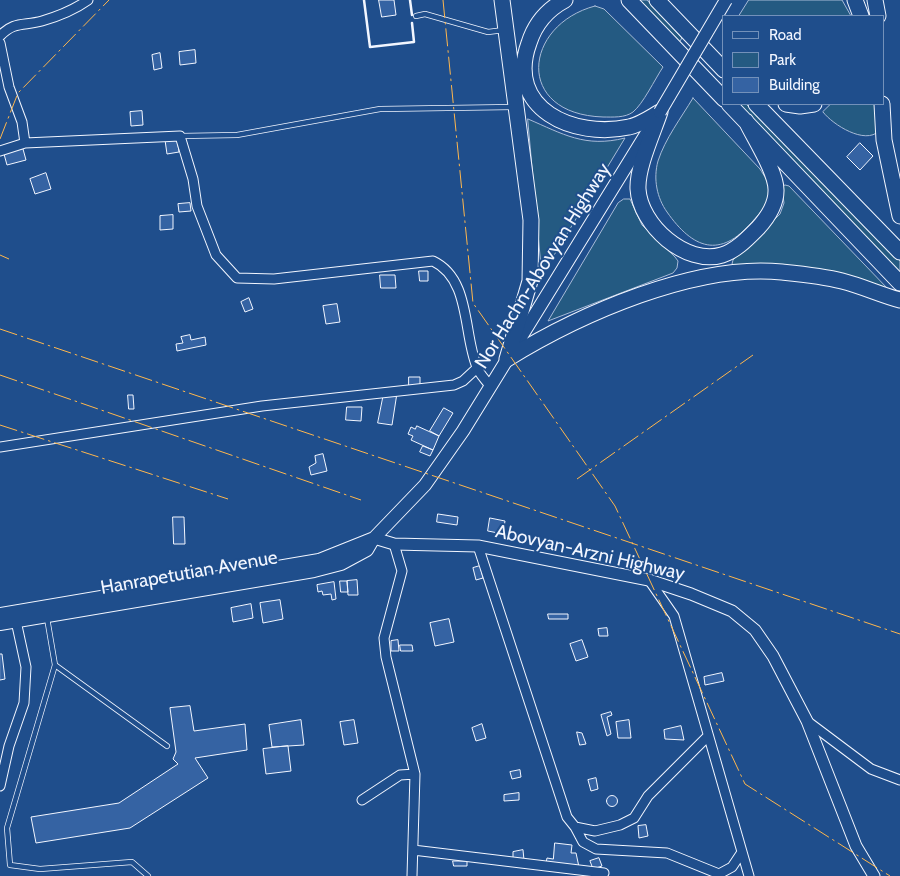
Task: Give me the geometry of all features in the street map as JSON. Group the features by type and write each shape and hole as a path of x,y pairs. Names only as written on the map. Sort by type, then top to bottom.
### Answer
{"highway":[{"path":"502,0 531,220 530,281 507,359"},
{"path":"565,0 550,10 538,24 525,53 524,80 527,90 538,107 567,122 606,130 631,127 660,112"},
{"path":"630,0 722,96"},
{"path":"657,0 722,68"},
{"path":"855,0 861,15"},
{"path":"875,0 878,15"},
{"path":"730,105 900,283"},
{"path":"757,105 900,252"},
{"path":"793,105 807,105"},
{"path":"882,105 884,140 900,216"},
{"path":"660,112 639,176 638,190 641,203 649,218 668,239 688,253 699,256 722,255 733,250 764,221 775,201 777,189 774,178 746,121"},
{"path":"507,359 542,338 601,311 694,278 738,272 781,272 842,281 900,300"}],"main road":[{"name":"Nor Hachn-Abovyan Highway","path":"374,538 425,485 463,431 660,112 726,0"},
{"name":"Abovyan-Arzni Highway","path":"374,538 394,544 478,546 649,580 691,594 732,611 755,630 773,656 807,721 856,846 874,876"},
{"path":"0,614 319,560 374,538"},
{"name":"Hanrapetutian Avenue","path":"0,624 314,571 341,564 354,558 367,550 374,538"}],"street":[{"path":"2,31 9,26 41,21 76,9 88,0"},
{"path":"0,43 25,143"},
{"path":"0,151 25,143 180,136 193,179 197,206 216,256 238,278 274,279 433,261 444,266 451,274 465,314 477,368 490,386"},
{"path":"0,447 262,406 454,385 463,381 477,368"},
{"path":"394,544 402,571 384,638 386,657 415,774 412,876"},
{"path":"478,546 566,817 575,827 583,842 596,849 667,853 718,874 732,867 742,852"},
{"path":"649,580 674,616 749,876"},
{"path":"0,786 9,746 24,703 26,667 16,621"},
{"path":"807,721 871,769 900,780"},
{"path":"575,827 595,831 620,826 634,818 648,796 708,736"},
{"path":"362,800 400,775 415,774"},
{"path":"413,850 604,873"}],"lane":[{"path":"416,16 425,14 488,32 506,30"},
{"path":"180,136 238,135 380,108 516,107"},
{"path":"47,616 55,665 7,828 10,865 40,869 132,862 148,876"},
{"path":"55,665 166,746"}],"green space":[{"path":"636,0 647,0 682,38 678,44"},
{"path":"749,0 842,0 850,15 740,15"},
{"path":"595,6 604,9 663,67 641,103 633,112 619,117 603,117 574,112 554,101 542,86 539,68 542,49 553,31 571,16"},
{"path":"693,98 760,169 769,186 768,199 752,222 740,234 718,245 707,245 697,241 677,225 661,201 657,188 656,175 661,153"},
{"path":"736,105 747,105 900,261 900,272"},
{"path":"830,105 878,105 879,131 873,135 866,136 849,132 823,112"},
{"path":"528,119 575,138 611,141 625,138 542,275"},
{"path":"785,185 789,186 888,289 735,266 732,264 733,260 780,214 784,203 782,189"},
{"path":"624,199 630,199 642,225 675,257 678,261 677,268 673,273 548,321 618,203"}],"building":[{"path":"379,0 394,0 396,15 382,17"},
{"path":"195,50 196,63 180,65 179,52"},
{"path":"160,53 162,68 154,70 152,55"},
{"path":"142,111 143,125 131,126 130,112"},
{"path":"177,138 179,152 167,154 165,140"},
{"path":"860,143 873,156 860,170 847,157"},
{"path":"23,149 26,160 7,165 4,154"},
{"path":"46,173 51,189 35,194 30,179"},
{"path":"190,203 191,211 179,212 178,204"},
{"path":"173,215 173,229 160,230 160,216"},
{"path":"419,271 428,271 428,281 420,281"},
{"path":"380,275 395,275 396,288 381,288"},
{"path":"249,298 253,309 245,312 241,302"},
{"path":"337,304 340,322 326,324 323,306"},
{"path":"190,335 191,340 205,337 206,345 177,351 176,344 183,343 181,337"},
{"path":"409,377 420,377 420,386 409,386"},
{"path":"384,393 397,393 392,425 378,423"},
{"path":"128,395 133,395 134,409 129,409"},
{"path":"347,407 362,407 361,421 346,420"},
{"path":"444,408 453,413 439,436 430,431"},
{"path":"417,426 439,436 433,450 411,440 413,436 408,434 411,427 415,429"},
{"path":"423,446 433,450 430,456 420,452"},
{"path":"323,454 327,471 311,475 309,467 316,463 315,456"},
{"path":"438,514 458,517 457,525 437,522"},
{"path":"173,517 184,517 185,544 174,544"},
{"path":"490,518 505,521 503,534 488,531"},
{"path":"480,566 483,578 476,580 473,568"},
{"path":"357,580 358,595 348,595 347,581"},
{"path":"340,581 347,581 348,592 341,592"},
{"path":"334,582 336,599 332,600 331,594 323,595 322,591 318,592 317,585"},
{"path":"280,600 283,619 263,623 260,603"},
{"path":"251,604 253,618 233,622 231,608"},
{"path":"548,614 568,614 568,619 549,619"},
{"path":"449,619 454,642 435,646 430,623"},
{"path":"607,628 608,636 599,636 598,629"},
{"path":"398,640 399,651 391,651 391,641"},
{"path":"582,640 588,657 576,661 570,644"},
{"path":"400,645 412,645 413,651 401,651"},
{"path":"0,654 2,654 5,679 0,680"},
{"path":"722,673 724,681 705,685 704,677"},
{"path":"190,706 194,731 245,724 247,750 195,758 208,778 130,828 36,843 31,817 119,803 178,764 173,759 176,752 170,708"},
{"path":"611,712 612,715 607,717 611,734 607,736 601,715"},
{"path":"301,720 304,745 272,747 269,725"},
{"path":"354,720 358,743 344,745 340,722"},
{"path":"629,720 631,738 618,738 616,722"},
{"path":"482,724 486,738 476,741 472,728"},
{"path":"681,726 684,740 665,739 664,730"},
{"path":"577,732 582,733 586,744 580,745"},
{"path":"288,746 291,771 266,774 263,749"},
{"path":"520,770 521,777 512,779 510,772"},
{"path":"596,778 598,789 591,791 588,780"},
{"path":"519,793 519,800 504,801 504,795"},
{"path":"612,795 618,801 612,807 606,801"},
{"path":"646,825 648,836 639,838 638,826"},
{"path":"555,843 572,845 571,853 576,853 579,867 546,863 547,858 553,859"},
{"path":"523,850 524,860 513,858 513,852"},
{"path":"599,858 602,866 593,869 590,861"},
{"path":"453,861 467,861 467,866 454,866"}],"wall":[{"path":"364,0 370,47 414,42 412,23"},
{"path":"410,0 412,15"}],"power":[{"path":"0,139 18,93 109,0"},
{"path":"443,0 473,303 615,506 745,784 890,876"},
{"path":"0,255 9,259"},
{"path":"0,329 900,634"},
{"path":"577,479 753,355"},
{"path":"0,375 361,500"},
{"path":"0,425 228,499"}]}
